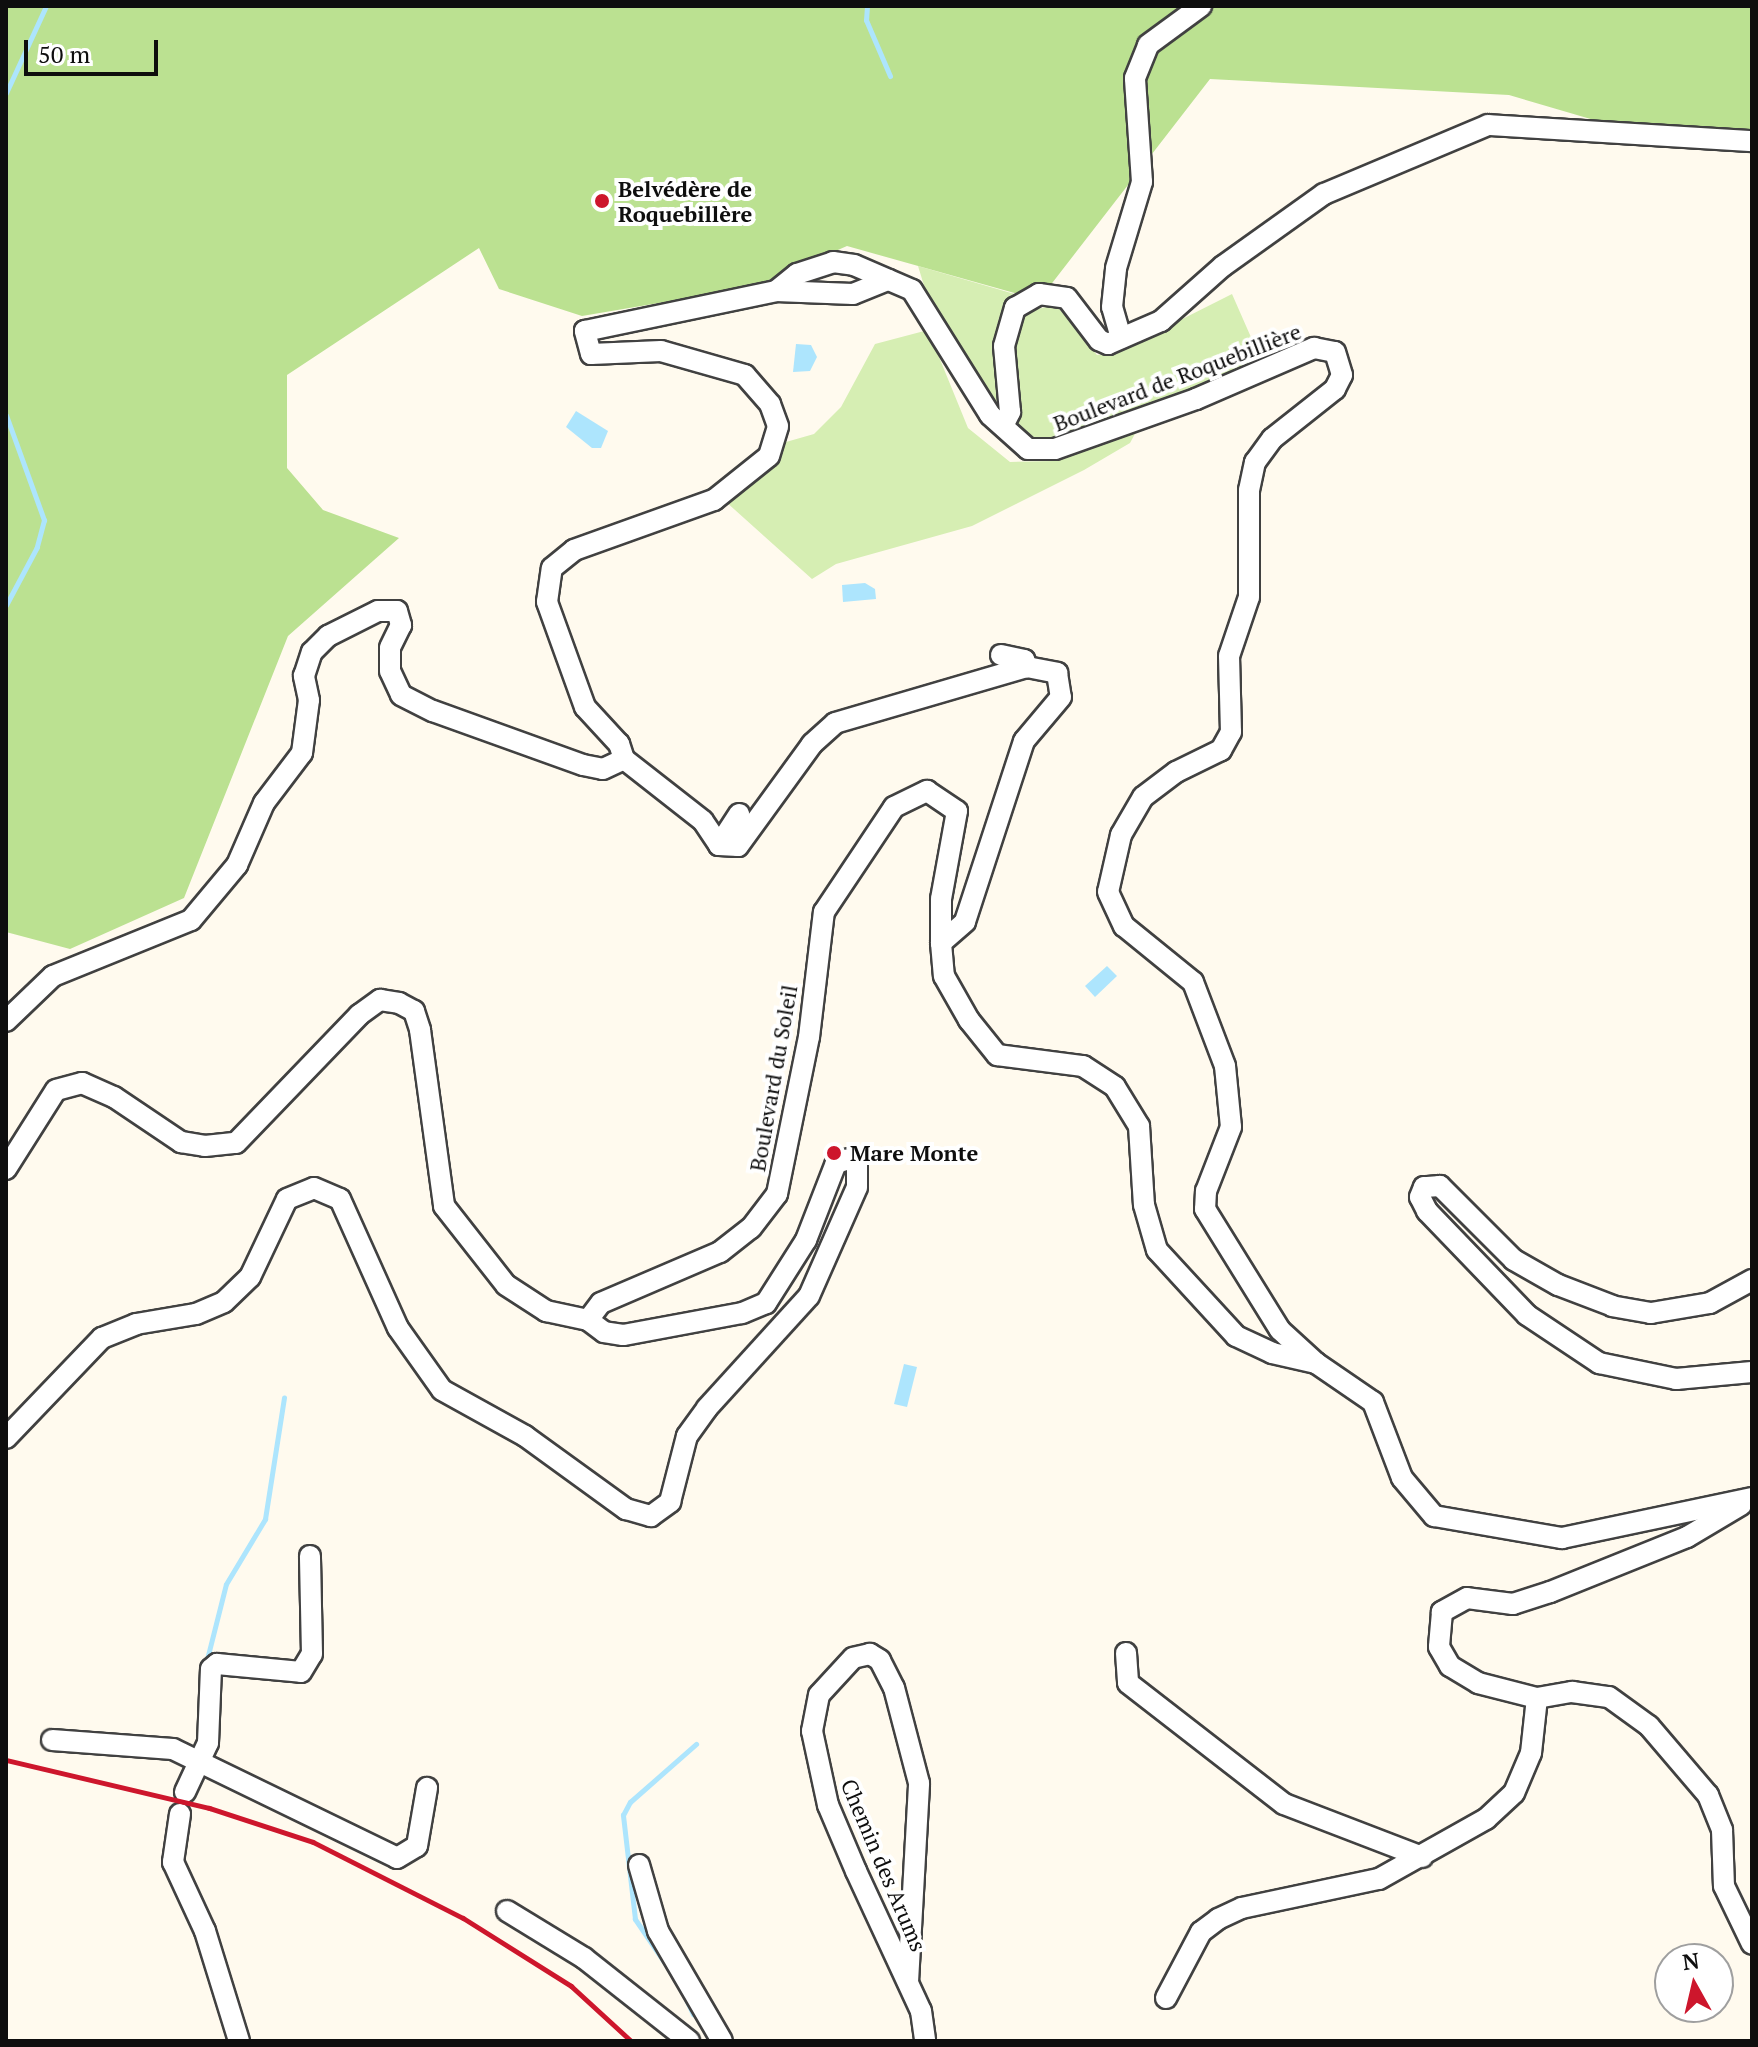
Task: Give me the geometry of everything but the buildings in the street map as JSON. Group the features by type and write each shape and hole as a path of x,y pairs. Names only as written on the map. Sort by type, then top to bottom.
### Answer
{"street":[{"path":"1121,338 1112,307 1116,268 1142,182 1135,78 1148,45 1201,6"},
{"path":"1003,426 1010,412 1004,346 1015,308 1039,294 1067,298 1099,340 1108,344 1161,321 1223,266 1324,194 1488,125 1752,141"},
{"name":"Boulevard de Roquebillière","path":"776,291 797,274 833,262 912,290 975,393 1028,449 1055,449 1196,399 1314,348 1335,352 1342,375 1335,389 1272,439 1255,462 1249,490 1249,597 1229,656 1231,732 1221,750 1176,772 1143,797 1121,835 1108,892 1124,926 1193,982 1225,1066 1231,1127 1206,1191 1205,1209 1280,1330 1316,1363"},
{"name":"Boulevard de Roquebillière","path":"624,759 619,744 585,707 547,602 552,568 574,550 714,500 769,456 778,426 770,404 745,375 661,351 591,354 585,331 776,291 830,297 873,290 888,280"},
{"path":"6,1021 53,976 191,920 237,865 264,803 302,753 309,700 304,676 312,652 328,636 378,611 397,611 401,625 390,648 390,671 401,695 433,711 583,765 603,769 624,759 720,815"},
{"path":"1001,655 1024,660 1027,667"},
{"path":"719,845 738,846 812,744 835,723 1027,667 1057,673 1061,697 1024,741 965,922 941,943"},
{"name":"Boulevard du Soleil","path":"588,1320 601,1303 720,1252 751,1228 777,1194 809,1037 824,912 894,807 927,791 957,811 941,899 941,943 944,976 969,1020 997,1055 1083,1066 1115,1087 1139,1126 1144,1205 1157,1250 1194,1296 1236,1336 1272,1353 1316,1363 1373,1402 1402,1478 1434,1516 1562,1538 1749,1499"},
{"path":"719,845 720,815"},
{"path":"719,845 720,815"},
{"path":"6,1169 56,1090 82,1083 114,1097 181,1142 205,1146 236,1143 359,1015 380,1000 399,1003 414,1011 420,1030 444,1206 506,1285 546,1311 588,1320 604,1332 623,1335 742,1313 766,1303 806,1240 836,1163 849,1159 857,1164 857,1187 809,1296 707,1408 687,1436 670,1502 651,1516 626,1509 525,1436 442,1390 398,1328 340,1199 314,1188 287,1199 250,1277 224,1302 196,1314 136,1324 102,1338 6,1438"},
{"path":"1752,1280 1710,1303 1651,1313 1613,1306 1558,1285 1514,1260 1440,1186 1424,1187 1420,1197 1427,1211 1527,1315 1599,1363 1676,1379 1752,1372"},
{"path":"1749,1499 1687,1537 1550,1592 1513,1604 1467,1598 1442,1612 1439,1647 1450,1666 1478,1683 1537,1698 1572,1692 1609,1697 1649,1726 1682,1760 1708,1795 1722,1830 1724,1886 1752,1944"},
{"path":"185,1792 195,1763 208,1743 211,1669 217,1664 301,1672 312,1654 310,1556"},
{"path":"1126,1653 1128,1683 1284,1804 1422,1857"},
{"name":"Chemin des Arums","path":"908,1982 919,1783 894,1688 880,1660 870,1654 853,1658 819,1695 812,1731 828,1805 921,2011 925,2041"},
{"path":"1166,1998 1201,1932 1218,1919 1242,1908 1379,1879 1486,1819 1514,1793 1531,1753 1537,1698"},
{"path":"52,1740 173,1749 195,1763 397,1858 417,1846 427,1788"},
{"path":"180,1814 173,1862 205,1931 239,2041"},
{"path":"639,1865 658,1931 722,2041"},
{"path":"507,1911 584,1958 689,2041"}],"green space":[{"path":"6,6 1752,6 1752,131 1635,132 1509,95 1210,79 1039,300 847,246 753,287 582,316 499,289 479,248 287,375 287,468 323,510 399,538 288,636 184,898 70,949 6,932"},
{"path":"918,266 1018,295 999,318 993,345 1000,398 994,404 930,305"},
{"path":"1232,294 1261,360 1177,398 1043,446 1026,439 1017,423 1010,344 1023,312 1056,305 1097,355 1117,352"},
{"path":"928,330 968,428 1010,462 1053,461 1136,432 1130,443 1084,470 972,526 836,564 812,579 725,501 770,464 779,444 814,434 841,407 875,344"}],"water":[{"path":"796,344 811,345 817,357 810,371 793,372"},
{"path":"576,411 608,431 601,448 592,448 566,427"},
{"path":"865,583 875,589 876,599 843,602 842,585"},
{"path":"1107,966 1117,976 1095,997 1085,986"},
{"path":"904,1364 917,1367 907,1407 894,1404"}],"waterway":[{"path":"6,93 46,6"},
{"path":"867,6 866,20 890,76"},
{"path":"6,415 44,520 37,547 6,605"},
{"path":"206,1663 226,1584 265,1519 284,1397"},
{"path":"199,1723 201,1685"},
{"path":"673,1975 635,1919 623,1815 630,1802 696,1744"},
{"path":"685,1997 693,2014"}],"railway":[{"path":"6,1760 209,1808 313,1842 463,1918 571,1986 631,2041"}],"place":[{"name":"Belvédère de Roquebillère","path":"602,201"},
{"name":"Mare Monte","path":"834,1153"}]}
